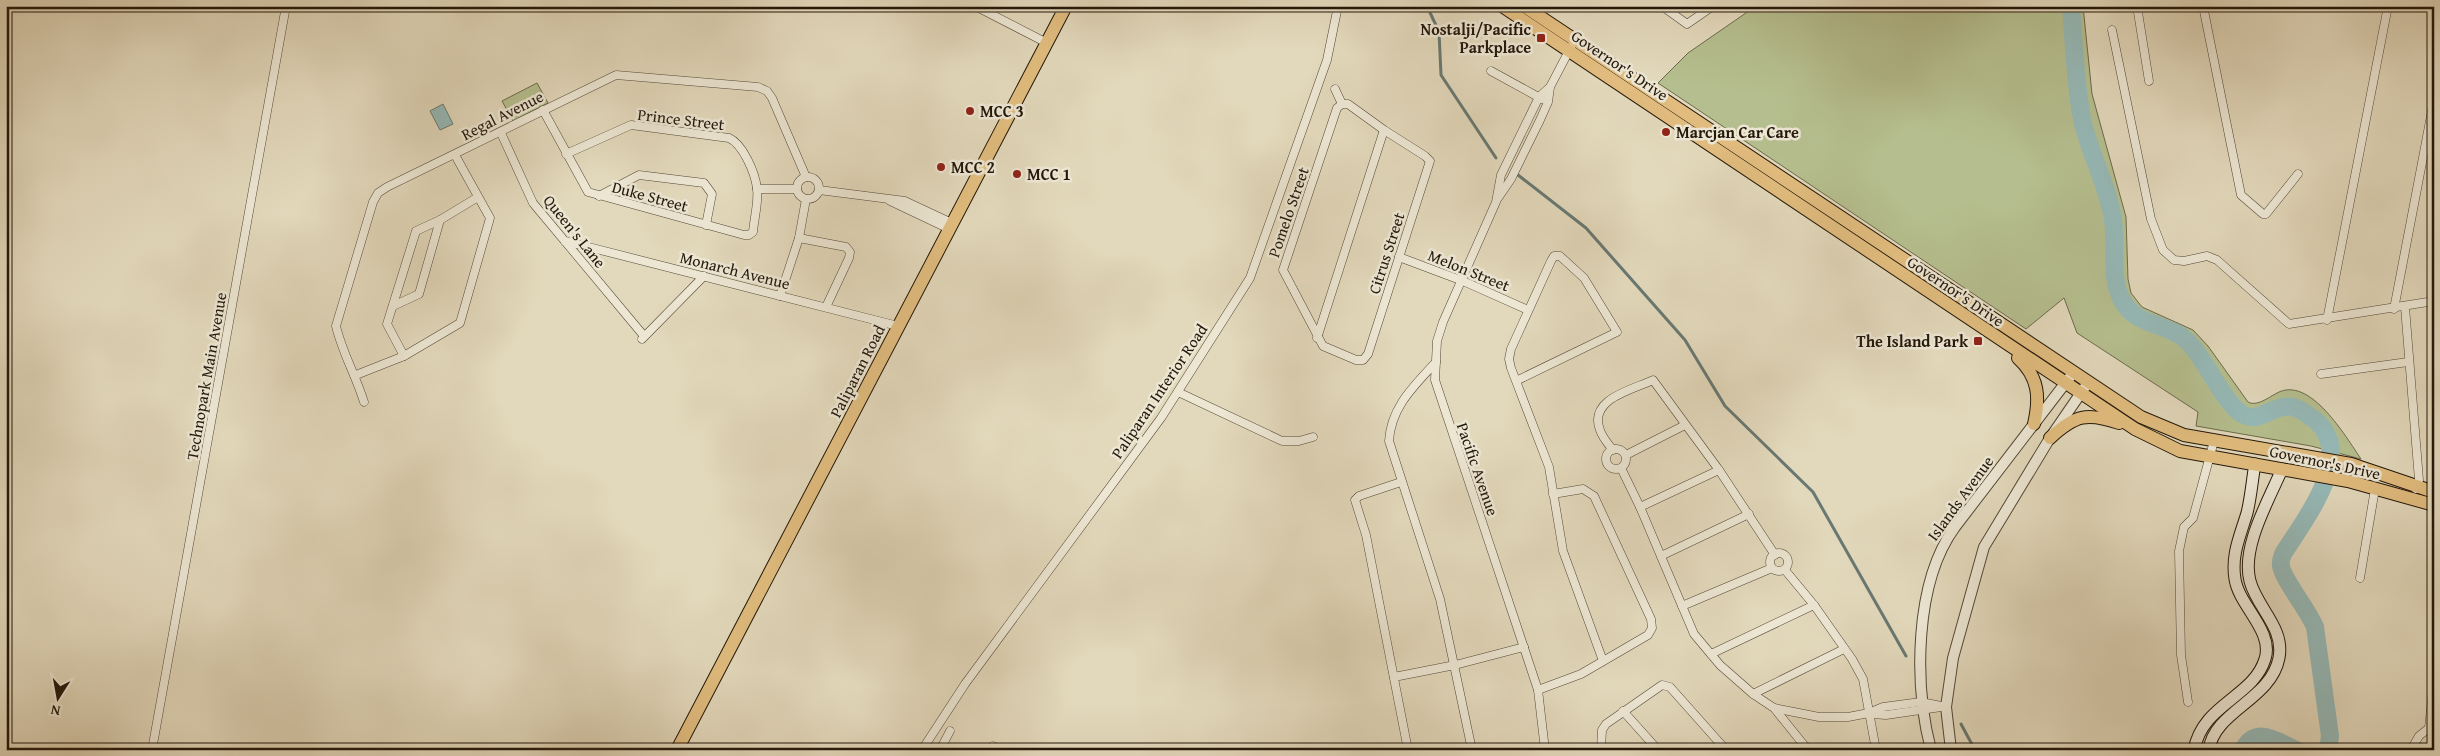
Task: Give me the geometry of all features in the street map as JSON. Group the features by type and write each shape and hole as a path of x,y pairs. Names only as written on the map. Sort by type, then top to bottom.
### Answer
{"main road":[{"name":"Paliparan Road","path":"677,750 1066,6"},
{"name":"Governor's Drive","path":"1505,7 1525,10 1572,46 1996,338 2135,429 2180,451 2348,481 2434,505"},
{"name":"Governor's Drive","path":"1572,46 2141,417 2164,428 2214,441 2351,464 2434,492"},
{"path":"1996,338 2025,364 2034,378 2038,404 2034,424"},
{"path":"2050,438 2068,422 2086,416 2096,416 2135,429"},
{"path":"2194,750 2200,730 2206,721 2253,679 2265,659 2266,652 2263,637 2236,584 2234,554 2249,505 2255,464"},
{"path":"2209,750 2217,730 2268,682 2280,656 2277,631 2250,581 2249,559 2254,535 2282,469"},
{"path":"2240,531 2254,535"}],"street":[{"name":"Technopark Main Avenue","path":"152,750 286,6"},
{"path":"975,6 1047,43"},
{"name":"Paliparan Interior Road","path":"922,750 965,684 1178,392 1250,278 1327,60 1338,6"},
{"path":"1662,6 1687,24 1713,6"},
{"path":"2137,6 2149,81"},
{"path":"2203,6 2241,195 2263,214 2266,214 2298,174"},
{"path":"2327,320 2388,6"},
{"path":"2112,30 2151,219 2163,250 2174,260 2184,261 2207,256 2217,260 2289,324 2327,320 2434,301"},
{"name":"Pacific Avenue","path":"1496,202 1501,175 1508,160 1539,97 1550,87 1572,46"},
{"path":"1491,71 1548,102"},
{"name":"Regal Avenue","path":"364,402 356,375 340,345 336,326 373,202 378,194 387,187 616,75 758,87 767,91 772,98 806,177"},
{"name":"Pacific Avenue","path":"1545,750 1538,690 1435,380 1437,341 1443,322 1463,281 1496,202 1540,120 1548,102 1550,87"},
{"path":"1317,338 1384,130 1345,104 1335,90"},
{"path":"2394,308 2434,100"},
{"name":"Pomelo Street","path":"1345,104 1337,108 1283,270 1317,338 1323,346 1356,360 1363,360"},
{"name":"Duke Street","path":"543,110 588,192 706,226 749,235 753,232 757,189"},
{"path":"1530,116 1540,120"},
{"name":"Prince Street","path":"566,154 631,125 729,138 737,142 743,150 757,189"},
{"name":"Citrus Street","path":"1363,360 1368,354 1430,161 1384,130"},
{"name":"Queen's Lane","path":"500,133 533,202 643,337 704,276"},
{"path":"356,375 404,356 460,323 490,218 455,154"},
{"path":"1508,160 1518,164"},
{"path":"599,196 638,175 704,182 712,194 706,226"},
{"path":"806,177 817,182 819,190 813,198 806,199 798,194 797,188 799,181 806,177"},
{"path":"757,189 797,188"},
{"path":"819,190 905,201 950,226"},
{"path":"404,356 387,324 416,231 440,220 478,197"},
{"path":"780,296 799,238 806,199"},
{"path":"394,306 419,294 440,220"},
{"path":"799,238 846,247 850,252 826,307"},
{"name":"Monarch Avenue","path":"565,241 898,326"},
{"path":"1516,381 1617,332 1584,278 1560,256 1554,256 1551,260 1511,349 1509,359 1516,381 1549,467 1564,551 1602,661"},
{"name":"Melon Street","path":"1399,258 1463,281 1528,310"},
{"path":"2405,307 2418,480 2414,500"},
{"path":"1436,362 1403,400 1390,426 1389,442 1401,482 1422,537 1440,599 1472,750"},
{"path":"2321,374 2408,362"},
{"name":"Islands Avenue","path":"1932,750 1922,706 1922,639 1934,563 1945,540 2066,384 2073,372"},
{"path":"1612,450 1600,431 1598,420 1600,410 1606,401 1653,380 1684,425 1719,470 1775,554"},
{"path":"1951,750 1946,707 1953,658 1984,547 2050,438 2089,382"},
{"path":"1178,392 1282,441 1299,441 1312,437"},
{"path":"1626,455 1684,425"},
{"path":"2188,702 2181,655 2179,551 2184,527 2193,518 2214,441"},
{"path":"1621,468 1613,468 1607,463 1607,455 1612,450 1620,450 1626,455"},
{"path":"1621,468 1626,462 1626,455"},
{"path":"1621,468 1640,507 1694,634 1711,654 1753,694 1774,708 1808,750"},
{"path":"1640,507 1719,470"},
{"path":"1401,482 1359,496 1355,500 1366,535 1408,750"},
{"path":"2360,578 2375,489"},
{"path":"1538,690 1581,674 1648,635 1652,628 1651,619 1594,496 1584,490 1553,494"},
{"path":"1661,556 1749,514"},
{"path":"1775,554 1787,557 1788,564 1785,570 1778,572 1772,568 1770,560 1775,554"},
{"path":"1682,606 1772,568"},
{"path":"1785,570 1814,605 1863,679 1876,750"},
{"path":"1711,654 1814,605"},
{"path":"1394,677 1454,665 1524,647"},
{"path":"1753,694 1844,649"},
{"path":"2411,750 2419,736 2432,728 2434,681"},
{"path":"1602,750 1602,730 1606,724 1662,685 1670,687 1726,750"},
{"path":"1774,708 1819,717 1848,717 1870,714 1883,707 1946,707"},
{"path":"1623,711 1658,750"},
{"path":"940,750 950,731"}],"green space":[{"path":"1756,6 2083,6 2092,94 2126,217 2128,279 2131,293 2142,307 2193,330 2208,346 2248,402 2259,402 2277,393 2289,390 2302,393 2314,400 2337,424 2361,459 2311,446 2196,426 2198,412 2077,333 2064,298 2026,329 1658,83 1688,53"},
{"path":"537,83 548,103 513,121 502,101"}],"water":[{"path":"443,104 453,124 440,130 430,111"}],"waterway":[{"path":"1427,6 1439,32 1441,75 1496,158"},
{"path":"2071,6 2076,77 2082,119 2111,207 2116,283 2123,302 2136,316 2170,330 2186,340 2201,358 2223,394 2238,412 2246,416 2257,417 2287,406 2293,407 2315,420 2327,434 2331,451 2329,469 2323,487 2303,524 2283,554 2281,562 2285,578 2315,627 2330,736 2328,750"},
{"path":"1518,175 1586,228 1685,340 1725,406 1813,492 1906,656"},
{"path":"1961,724 1975,750"},
{"path":"2243,750 2248,742 2260,737 2274,739 2296,750"}],"place":[{"name":"Nostalji/Pacific Parkplace","path":"1541,38"},
{"name":"MCC 3","path":"970,111"},
{"name":"Marcjan Car Care","path":"1666,132"},
{"name":"MCC 2","path":"941,167"},
{"name":"MCC 1","path":"1017,174"},
{"name":"The Island Park","path":"1978,341"}]}
